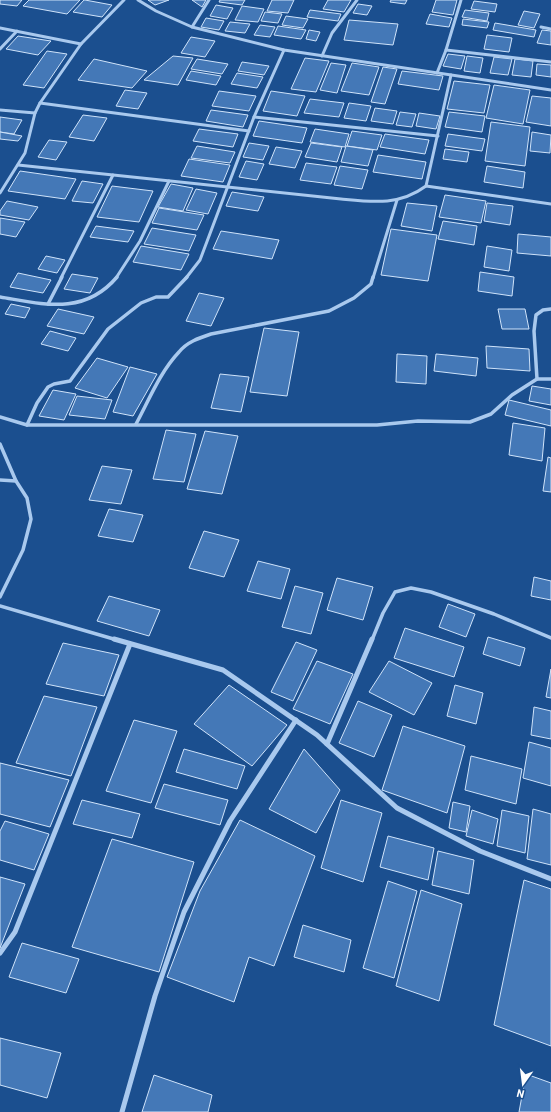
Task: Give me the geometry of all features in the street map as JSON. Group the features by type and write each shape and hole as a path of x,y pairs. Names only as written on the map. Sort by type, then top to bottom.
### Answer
{"street":[{"path":"0,193 26,154 35,113 40,103 81,44 124,0"},
{"path":"138,0 156,11 192,27 284,50 551,90"},
{"path":"192,27 209,0"},
{"path":"322,56 332,34 357,0"},
{"path":"437,73 446,50 461,0"},
{"path":"541,27 551,29"},
{"path":"0,28 81,44"},
{"path":"0,49 17,31"},
{"path":"27,426 34,409 46,389 52,384 66,384 70,381 108,328 141,303 156,297 168,296 175,291 200,260 254,117 284,50"},
{"path":"446,50 551,62"},
{"path":"18,165 341,199 384,202 397,200 420,192 426,186 451,75"},
{"path":"40,103 249,131"},
{"path":"0,110 35,113"},
{"path":"254,117 438,136"},
{"path":"48,304 113,175"},
{"path":"0,297 48,304 66,305 82,302 117,277 131,256 169,181"},
{"path":"426,186 551,204"},
{"path":"136,424 179,350 194,340 211,334 329,311 354,298 371,284 397,200"},
{"path":"537,380 534,332 536,315 543,310 551,309"},
{"path":"0,417 27,426 136,424 223,426 377,425 418,421 470,422 491,414 512,395 537,380 551,379"},
{"path":"0,444 16,481 27,498 30,519 23,550 0,597"},
{"path":"0,480 16,481"},
{"path":"327,744 383,613 395,592 411,588 431,592 494,614 551,638"},
{"path":"0,606 223,670 296,720 327,744 397,808 480,851 551,879"},
{"path":"0,954 18,924 130,644"},
{"path":"122,1112 155,996 184,912 230,821 296,720"}],"building":[{"path":"0,0 22,0 17,6 0,4"},
{"path":"29,0 80,0 67,14 23,6"},
{"path":"84,0 112,5 102,17 73,12"},
{"path":"148,0 169,0 155,5"},
{"path":"192,0 206,0 202,7"},
{"path":"220,0 245,0 242,5 219,2"},
{"path":"272,0 294,0 288,13 267,11"},
{"path":"328,0 351,0 344,12 323,9"},
{"path":"391,0 407,0 405,4 390,2"},
{"path":"436,0 457,0 453,15 432,12"},
{"path":"474,1 497,4 495,12 471,9"},
{"path":"358,4 372,6 367,15 353,13"},
{"path":"216,5 233,8 227,19 210,16"},
{"path":"242,6 264,9 258,22 235,20"},
{"path":"310,10 341,14 338,21 307,17"},
{"path":"465,10 489,13 487,21 462,17"},
{"path":"524,11 540,14 534,28 518,25"},
{"path":"265,12 282,14 278,23 261,21"},
{"path":"430,14 452,18 449,27 426,24"},
{"path":"286,16 308,19 303,28 282,25"},
{"path":"206,18 224,21 219,30 201,27"},
{"path":"463,19 489,22 487,28 462,25"},
{"path":"349,20 398,24 393,45 344,40"},
{"path":"230,22 250,24 245,33 225,31"},
{"path":"495,23 536,30 534,37 493,30"},
{"path":"260,25 275,27 270,37 254,35"},
{"path":"278,26 306,30 301,39 274,35"},
{"path":"309,30 320,32 316,41 306,39"},
{"path":"542,30 551,31 551,45 537,43"},
{"path":"487,35 512,38 509,52 484,49"},
{"path":"18,36 51,41 38,55 6,49"},
{"path":"191,37 215,41 205,57 181,53"},
{"path":"47,51 67,54 44,88 23,85"},
{"path":"448,54 465,56 461,69 443,66"},
{"path":"173,56 193,58 178,85 144,80"},
{"path":"467,56 483,58 480,73 464,71"},
{"path":"494,57 512,59 508,75 490,73"},
{"path":"305,58 329,61 316,92 291,89"},
{"path":"94,59 147,71 132,88 78,80"},
{"path":"197,59 228,64 222,74 191,69"},
{"path":"515,59 533,61 531,77 512,75"},
{"path":"242,62 269,66 264,75 238,71"},
{"path":"331,63 346,65 337,93 320,90"},
{"path":"352,63 379,67 369,95 341,91"},
{"path":"537,64 551,65 551,77 536,75"},
{"path":"383,67 397,69 385,104 371,102"},
{"path":"191,71 221,76 216,85 186,80"},
{"path":"402,71 443,76 439,90 398,84"},
{"path":"237,73 263,77 257,88 231,84"},
{"path":"454,81 490,85 484,113 447,109"},
{"path":"494,85 530,90 523,124 486,118"},
{"path":"125,90 147,93 138,109 116,106"},
{"path":"219,91 256,96 249,111 212,106"},
{"path":"271,91 305,96 297,116 263,111"},
{"path":"532,96 551,98 551,126 526,122"},
{"path":"310,99 344,103 339,117 304,113"},
{"path":"349,103 371,106 366,121 344,118"},
{"path":"375,108 397,111 393,124 371,121"},
{"path":"211,110 248,115 243,127 206,121"},
{"path":"400,112 416,114 412,127 396,125"},
{"path":"449,112 485,116 482,132 445,127"},
{"path":"419,113 440,116 436,129 416,126"},
{"path":"83,115 107,118 94,141 69,137"},
{"path":"0,117 22,120 14,134 0,132"},
{"path":"259,121 307,128 302,143 253,136"},
{"path":"491,122 530,127 525,166 485,161"},
{"path":"199,129 238,134 233,147 193,141"},
{"path":"315,129 349,134 345,147 310,142"},
{"path":"352,131 382,135 377,150 347,146"},
{"path":"0,132 22,136 18,141 0,139"},
{"path":"532,132 551,135 550,153 530,151"},
{"path":"385,134 429,140 425,154 380,147"},
{"path":"448,134 485,139 482,151 445,146"},
{"path":"49,140 67,142 56,160 38,157"},
{"path":"249,143 269,146 263,160 243,157"},
{"path":"311,143 342,147 337,162 305,157"},
{"path":"197,146 235,152 230,163 191,158"},
{"path":"346,146 373,150 368,166 341,162"},
{"path":"276,147 302,151 295,168 269,164"},
{"path":"445,149 469,152 467,162 443,159"},
{"path":"378,155 426,162 422,179 373,172"},
{"path":"189,159 230,165 223,182 181,176"},
{"path":"246,161 264,164 257,180 239,177"},
{"path":"306,163 337,167 331,184 300,180"},
{"path":"340,166 368,170 362,189 334,185"},
{"path":"487,166 525,172 523,188 484,182"},
{"path":"20,171 76,179 65,199 8,191"},
{"path":"82,181 103,184 93,203 72,201"},
{"path":"171,184 193,188 183,211 158,207"},
{"path":"112,186 153,191 139,222 97,217"},
{"path":"196,189 217,193 208,214 186,210"},
{"path":"232,192 264,197 258,211 226,206"},
{"path":"445,195 486,201 481,223 439,217"},
{"path":"7,201 38,207 29,220 0,215 0,211"},
{"path":"407,203 437,206 432,231 401,226"},
{"path":"487,203 513,206 510,225 484,221"},
{"path":"159,208 204,215 197,230 152,223"},
{"path":"0,218 25,222 16,237 0,234"},
{"path":"443,221 477,226 474,245 438,239"},
{"path":"96,226 134,231 128,242 90,237"},
{"path":"152,228 196,235 189,251 144,244"},
{"path":"391,229 437,235 428,281 381,275"},
{"path":"221,231 279,240 272,259 213,249"},
{"path":"518,234 551,237 551,256 517,253"},
{"path":"141,246 189,254 181,270 133,262"},
{"path":"487,246 512,250 509,271 484,267"},
{"path":"46,256 65,260 57,273 38,269"},
{"path":"480,272 514,277 512,296 478,291"},
{"path":"18,273 51,280 43,293 10,287"},
{"path":"72,274 98,278 90,293 64,289"},
{"path":"199,293 224,298 211,326 186,321"},
{"path":"11,304 30,308 25,318 5,314"},
{"path":"58,309 94,317 84,334 47,326"},
{"path":"498,309 525,309 529,329 502,329"},
{"path":"264,328 299,332 287,396 250,392"},
{"path":"50,331 76,338 68,351 41,344"},
{"path":"486,346 529,349 530,371 487,368"},
{"path":"397,354 427,356 426,384 396,382"},
{"path":"436,354 478,358 476,376 434,371"},
{"path":"97,358 128,367 107,398 75,388"},
{"path":"130,367 157,374 133,416 113,412"},
{"path":"220,374 249,377 241,412 211,408"},
{"path":"532,386 551,389 551,405 529,401"},
{"path":"53,390 76,394 64,420 39,416"},
{"path":"77,396 112,400 105,419 69,415"},
{"path":"509,400 551,410 551,426 505,415"},
{"path":"513,423 545,428 542,461 509,455"},
{"path":"166,430 196,434 184,482 153,479"},
{"path":"205,431 238,436 222,494 187,489"},
{"path":"548,457 551,458 551,492 543,491"},
{"path":"102,466 132,470 121,504 89,500"},
{"path":"109,509 143,515 133,542 98,536"},
{"path":"204,531 239,540 224,577 189,568"},
{"path":"258,561 290,569 281,599 247,591"},
{"path":"534,577 551,581 551,600 531,596"},
{"path":"337,578 373,587 363,620 327,610"},
{"path":"295,586 323,593 311,634 282,627"},
{"path":"109,596 160,610 149,636 97,621"},
{"path":"448,604 475,614 466,637 439,627"},
{"path":"405,628 464,647 454,677 394,658"},
{"path":"488,637 525,648 520,666 483,654"},
{"path":"296,642 317,650 293,701 271,692"},
{"path":"63,643 119,655 104,696 46,684"},
{"path":"317,661 353,674 330,724 293,709"},
{"path":"389,661 432,683 414,715 369,692"},
{"path":"551,669 551,698 546,697"},
{"path":"229,685 287,725 252,766 194,724"},
{"path":"455,685 483,693 476,724 447,716"},
{"path":"44,696 97,707 71,776 16,763"},
{"path":"358,701 392,715 374,757 339,743"},
{"path":"534,707 551,711 551,739 531,735"},
{"path":"134,720 177,731 151,803 106,791"},
{"path":"403,726 465,746 447,813 382,790"},
{"path":"529,742 551,748 551,786 523,778"},
{"path":"184,749 245,766 237,789 176,772"},
{"path":"304,749 340,790 316,833 269,809"},
{"path":"471,756 522,769 516,804 465,790"},
{"path":"0,763 69,780 50,827 0,814"},
{"path":"164,784 228,800 220,825 155,808"},
{"path":"82,800 140,814 132,838 73,824"},
{"path":"341,800 382,813 363,882 321,868"},
{"path":"453,802 470,806 466,832 449,828"},
{"path":"533,809 551,814 551,865 527,859"},
{"path":"472,810 498,819 493,844 466,836"},
{"path":"502,810 529,816 525,853 497,846"},
{"path":"240,820 315,856 274,966 249,957 234,1002 167,977 200,891"},
{"path":"5,821 49,834 34,870 0,860 0,831"},
{"path":"388,836 434,848 428,880 380,867"},
{"path":"112,839 194,862 159,972 72,947"},
{"path":"438,851 474,860 469,894 432,885"},
{"path":"0,877 25,884 0,948"},
{"path":"524,880 551,889 551,1046 494,1025"},
{"path":"388,881 417,891 394,978 363,968"},
{"path":"421,890 462,904 439,1001 396,986"},
{"path":"303,925 351,940 344,972 294,957"},
{"path":"22,943 79,959 66,993 9,977"},
{"path":"0,1038 61,1053 47,1098 0,1085"},
{"path":"526,1074 551,1083 551,1112 519,1112"},
{"path":"154,1075 212,1095 208,1112 142,1112"}]}
